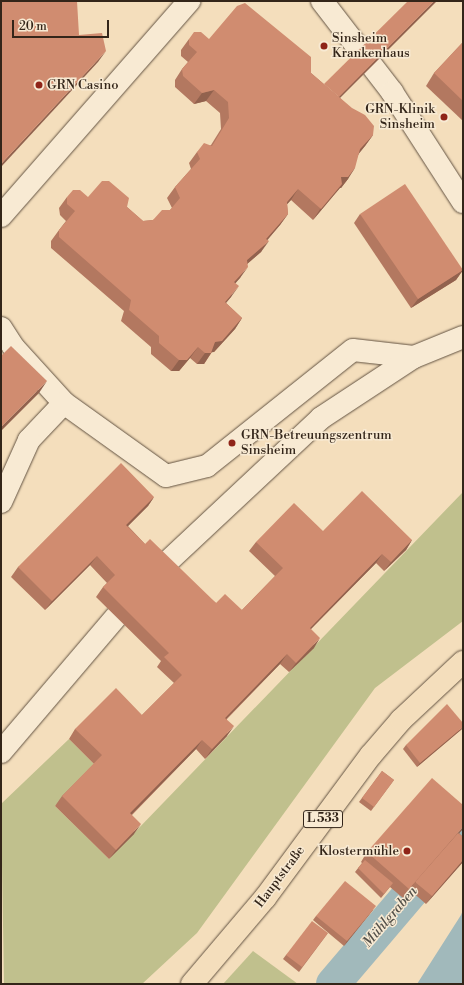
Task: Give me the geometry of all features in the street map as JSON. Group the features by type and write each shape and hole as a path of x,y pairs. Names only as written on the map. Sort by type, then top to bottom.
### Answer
{"main road":[{"name":"Hauptstraße","path":"192,984 265,898 371,755 401,720 463,662"}],"street":[{"path":"1,216 189,1"},
{"path":"322,1 392,92 463,202"},
{"path":"1,328 14,348 64,403 166,476 207,466 353,350 414,357"},
{"path":"162,567 321,418 414,357 463,337"},
{"path":"1,502 29,440 64,403"},
{"path":"1,752 116,617"}],"green space":[{"path":"463,492 463,621 375,688 197,933 142,984 4,984 1,804 69,739 95,765 55,806 109,859"},
{"path":"253,951 298,984 223,984"}],"water":[{"path":"463,910 463,984 417,984 461,915"}],"building":[{"name":"GRN Casino","path":"1,1 77,1 79,35 102,33 106,51 1,164"},
{"path":"408,1 434,1 339,97 324,84"},
{"path":"245,3 311,57 311,73 352,108 365,115 374,126 373,135 360,149 355,168 348,177 341,177 342,184 321,209 298,189 287,202 288,214 266,239 269,241 247,260 248,267 234,282 239,286 225,302 242,318 222,341 215,342 211,353 205,353 198,347 187,360 179,360 159,343 159,336 129,310 131,300 59,237 59,230 75,211 67,204 67,197 73,190 80,190 88,197 102,181 109,181 129,198 127,207 143,221 153,220 162,210 170,210 180,198 175,187 200,159 197,152 204,143 212,146 229,118 228,102 214,90 202,93 183,76 182,69 197,52 189,45 189,39 194,32 201,32 209,39 237,6"},
{"path":"463,42 463,101 434,73"},
{"path":"405,184 463,270 418,299 360,214"},
{"path":"11,346 47,381 1,427 1,356"},
{"path":"121,463 154,497 126,525 145,544 150,539 216,603 225,594 242,610 283,568 256,542 294,503 323,531 362,491 412,540 391,562 382,554 310,628 320,638 296,663 287,654 225,718 234,726 212,749 202,740 130,813 141,824 116,850 62,796 102,755 75,729 116,688 142,715 182,675 164,657 169,653 103,587 115,575 97,556 52,601 18,567"},
{"path":"447,704 463,723 463,727 420,763 406,745"},
{"path":"382,771 394,780 374,807 362,798"},
{"name":"Klostermühle","path":"432,778 463,805 463,827 409,889 367,852"},
{"path":"458,833 463,837 463,860 432,896 415,882"},
{"path":"365,860 393,883 384,894 358,868"},
{"path":"345,881 376,906 347,941 316,916"},
{"path":"312,921 328,933 302,967 286,955"}],"waterway":[{"name":"Mühlgraben","path":"333,984 463,831"}],"place":[{"name":"Sinsheim Krankenhaus","path":"324,46"},
{"name":"GRN Casino","path":"39,85"},
{"name":"GRN-Klinik Sinsheim","path":"444,117"},
{"name":"GRN-Betreuungszentrum Sinsheim","path":"232,443"},
{"name":"Klostermühle","path":"407,851"}]}
